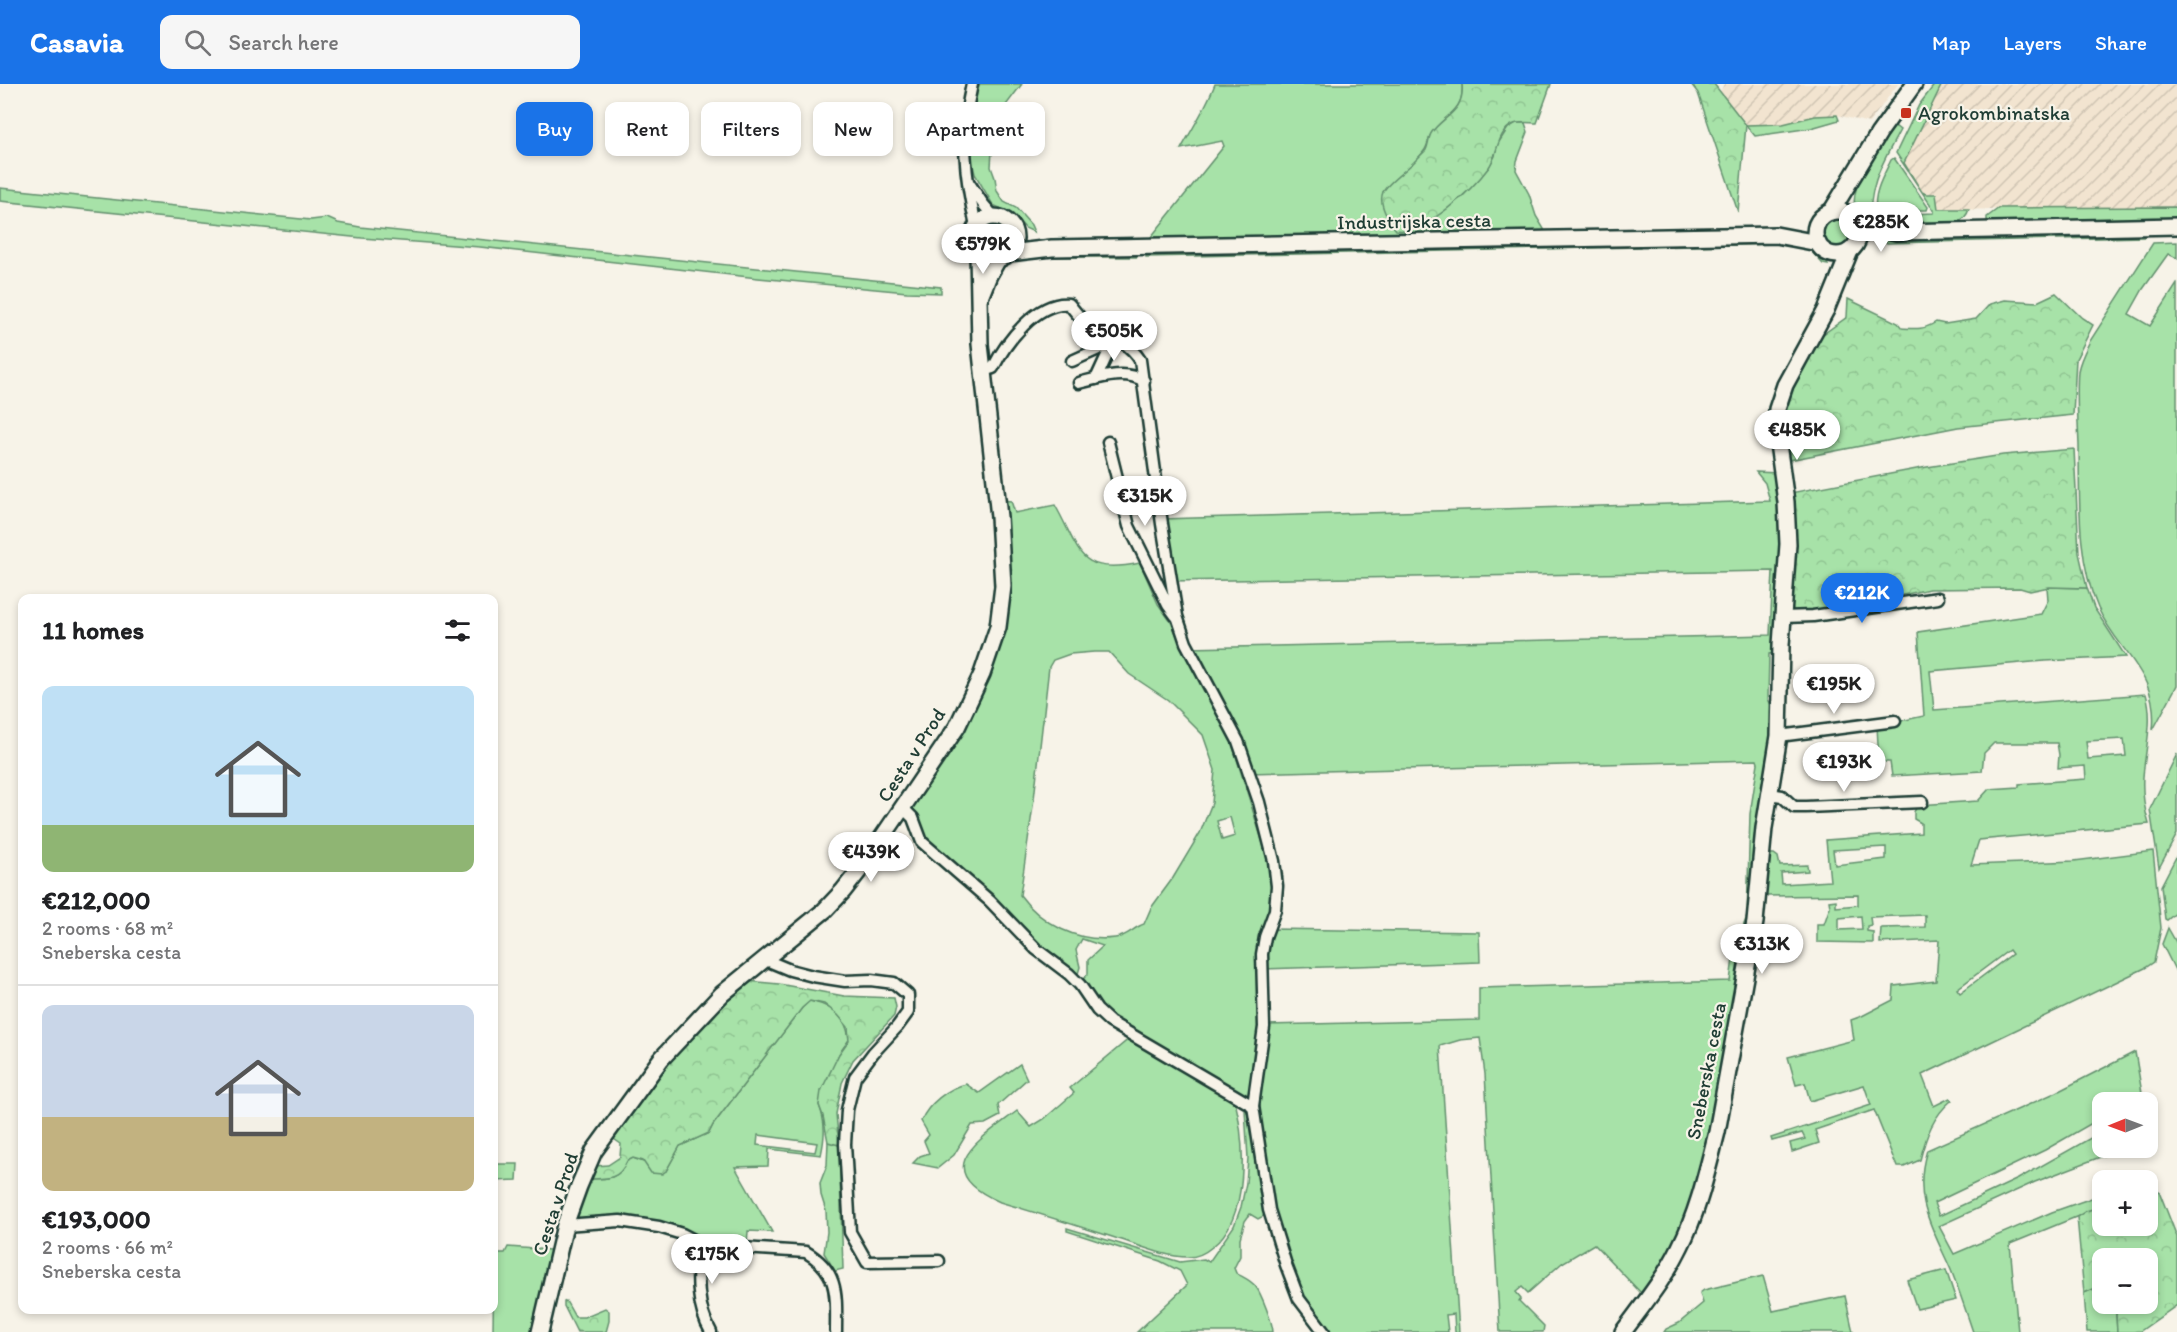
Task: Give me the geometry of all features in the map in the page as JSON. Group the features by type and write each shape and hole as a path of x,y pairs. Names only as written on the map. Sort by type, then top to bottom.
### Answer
{"street":[{"path":"972,84 964,134 969,195 976,226"},
{"path":"1834,288 1830,258 1816,233 1818,222 1831,212 1879,133 1914,84"},
{"path":"1853,179 1854,220 1859,233 1853,247"},
{"path":"969,183 994,217"},
{"path":"1831,212 1844,212 1854,220 1896,232 2177,226"},
{"path":"994,217 1005,220 1013,229 1014,244 1004,256 985,258 978,253 972,237 976,226 984,219 994,217"},
{"name":"Industrijska cesta","path":"1004,256 1052,248 1776,235 1818,222"},
{"path":"1823,248 1836,255 1896,232"},
{"name":"Industrijska cesta","path":"1015,234 1052,248"},
{"name":"Industrijska cesta","path":"1776,235 1823,248"},
{"name":"Sneberska cesta","path":"1623,1332 1677,1254 1691,1222 1709,1165 1722,1105 1755,922 1764,828 1779,736 1788,518 1777,436 1778,409 1785,385 1822,318 1853,247"},
{"name":"Cesta v Prod","path":"540,1332 566,1225 594,1151 661,1059 722,994 825,910 843,891 903,808 957,727 982,674 998,627 1003,586 999,517 979,330 978,253"},
{"name":"Cesta v Prod","path":"980,298 989,275 1004,256"},
{"path":"983,371 993,368 1013,335 1028,321 1062,303 1070,304 1085,322 1110,334 1135,351 1140,360 1152,458 1177,616 1186,643 1238,741 1259,802 1274,861 1277,886 1275,910 1265,937 1262,954 1264,1028 1253,1106 1269,1210 1286,1266 1299,1299 1324,1332"},
{"path":"1072,361 1103,347 1110,334"},
{"path":"1096,379 1108,352 1110,334"},
{"path":"1079,383 1107,376 1135,376 1144,381"},
{"path":"1108,442 1129,526 1168,605 1177,616"},
{"path":"1783,617 1813,616 1938,598"},
{"path":"1779,736 1895,721"},
{"path":"1770,794 1782,796 1794,807 1848,807 1922,802"},
{"path":"903,808 913,818 922,842 990,900 1036,949 1069,974 1080,985 1097,1010 1110,1022 1253,1106"},
{"path":"766,960 813,976 845,981 871,980 894,983 908,995 908,1012 855,1077 848,1110 846,1144 850,1232 867,1262 939,1261"},
{"path":"566,1225 620,1221 659,1227 682,1234 699,1243 725,1247 806,1252 816,1258 832,1276 836,1294 836,1332"},
{"path":"699,1243 698,1289 711,1332"}],"shaded area":[{"path":"1724,84 1898,84 1869,123 1837,115 1815,116 1783,124 1746,125 1720,92"},
{"path":"1942,84 2177,84 2177,207 1937,210 1937,200 1922,192 1904,163"}],"green space":[{"path":"979,84 1022,84 1008,102 975,102"},
{"path":"1215,84 1462,84 1460,102 1456,108 1430,136 1420,157 1383,192 1389,221 1461,198 1489,167 1495,156 1497,145 1508,128 1516,123 1525,123 1528,132 1516,170 1529,194 1536,216 1547,234 1147,242 1224,146 1222,141 1181,149"},
{"path":"1462,84 1551,84 1537,123 1519,123 1508,127 1501,137 1489,167 1472,187 1434,218 1408,230 1396,230 1383,207 1383,192 1426,150 1432,132 1457,107 1462,93"},
{"path":"1691,84 1714,84 1746,125 1738,212 1698,93"},
{"path":"1935,84 1942,84 1904,163 1922,192 1896,153 1919,105"},
{"path":"1837,115 1839,120 1811,128 1755,136 1746,125 1783,124 1815,116"},
{"path":"1895,126 1900,130 1874,185 1870,210 1871,223 1859,215 1854,204 1856,191 1869,161"},
{"path":"971,156 992,156 991,167 997,191 1004,202 1016,208 1034,232 1025,228 1013,214 993,205 975,174"},
{"path":"1894,158 1928,207 1927,210 1876,210 1875,203 1880,184"},
{"path":"0,188 311,220 327,218 338,223 360,227 941,287 941,293 758,278 480,247 362,238 0,201"},
{"path":"1922,192 1936,194 1938,209 1969,209 1968,212 1964,218 1954,224 1880,225 1881,215 1934,213"},
{"path":"2177,207 2177,221 1993,223 1987,220 1987,217 1999,208"},
{"path":"1837,219 1847,223 1851,233 1847,243 1837,247 1827,243 1823,233 1827,223"},
{"path":"994,225 1004,229 1008,239 1004,249 994,253 984,249 980,239 984,229"},
{"path":"2144,232 2144,237 1887,243 1881,240 1893,237"},
{"path":"1772,239 1812,248 1824,257 1828,265 1823,264 1810,250 1780,244 1650,247 1650,242"},
{"path":"2177,242 2177,258 2168,254 2143,289 2129,314 2150,326 2177,284 2177,685 2153,730 2153,710 2144,678 2098,608 2086,569 2080,507 2077,380 2080,363 2090,341 2153,243"},
{"path":"1640,243 1640,247 1146,257 1146,253"},
{"path":"1137,252 1137,257 1034,257 1047,253"},
{"path":"2056,293 2082,318 2093,325 2076,359 2073,415 1958,427 1784,461 1781,412 1798,368 1822,335 1847,317 1848,299 1898,323 1902,328 1916,329 1936,322 1945,324 1976,319 1990,304 2005,300 2037,302"},
{"path":"2074,449 2079,553 2087,588 2049,587 2030,591 2020,588 1929,589 1872,602 1799,614 1789,611 1790,493 2003,455"},
{"path":"1756,472 1778,473 1783,515 1777,653 1769,654 1768,699 1773,709 1774,719 1755,886 1704,1163 1674,1247 1642,1294 1594,1244 1562,1263 1528,1293 1522,1287 1516,1292 1521,1298 1519,1301 1544,1326 1543,1332 1500,1332 1485,1074 1480,1038 1460,1040 1440,1046 1459,1332 1455,1332 1454,1314 1446,1315 1448,1332 1323,1332 1307,1314 1276,1234 1258,1099 1267,1025 1479,1020 1479,988 1730,981 1737,929 1743,927 1747,916 1750,814 1758,763 1757,760 1248,773 1189,648 1770,635 1773,571 1169,581 1161,519 1770,501 1765,483"},
{"path":"1001,500 1011,501 1015,513 1055,505 1077,547 1092,562 1104,566 1140,563 1158,604 1171,622 1183,650 1231,740 1269,863 1274,887 1261,945 1262,1012 1251,1097 1244,1098 1112,1020 1082,980 1088,974 1088,960 1103,946 1082,939 1076,950 1080,967 1077,977 936,857 909,807 1001,633","holes":["1109,652 1129,674 1168,700 1203,735 1215,770 1212,803 1200,833 1173,878 1151,908 1144,924 1119,937 1101,939 1074,934 1050,923 1038,915 1020,895 1049,667 1053,660 1070,654","1230,817 1235,836 1222,840 1217,821"]},
{"path":"2047,587 2087,588 2094,608 2126,657 1930,671 1934,710 2146,694 2149,725 2143,789 2149,824 1979,840 1971,865 2074,861 2153,851 2161,928 2154,962 1922,1075 1934,1106 1950,1098 1952,1100 1945,1106 1931,1127 1920,1160 1904,1167 1897,1167 1874,1110 1815,1130 1819,1143 1792,1152 1790,1143 1805,1139 1802,1133 1772,1141 1771,1138 1871,1105 1864,1085 1810,1101 1805,1083 1796,1085 1788,1057 1854,1040 1851,1020 1893,1000 1894,986 1936,981 1939,940 1880,943 1881,928 1925,927 1925,915 1870,917 1871,925 1867,926 1867,931 1873,932 1873,943 1817,942 1817,924 1824,924 1830,907 1829,901 1836,900 1836,907 1858,905 1858,895 1766,896 1770,854 1778,857 1780,866 1807,865 1808,871 1781,873 1782,884 1830,881 1826,840 1921,833 1921,823 1914,819 1914,812 1918,805 1978,801 1989,789 2019,787 2019,784 2086,779 2085,766 2058,768 2057,743 1994,743 1984,753 1982,771 1892,776 1890,762 1879,762 1877,726 1924,716 1918,632 2041,614 2048,600","holes":["2124,739 2126,756 2088,759 2086,741","1886,847 1886,859 1835,865 1833,850","1861,916 1862,929 1839,930 1839,918","2009,950 2012,954 1960,993 1957,989"]},
{"path":"2177,754 2177,834 2159,868 2150,809"},
{"path":"2177,855 2177,912 2167,920 2161,886"},
{"path":"2168,928 2177,944 2177,974 2162,944"},
{"path":"1270,929 1479,932 1480,962 1263,969"},
{"path":"747,981 779,984 844,996 894,998 896,1007 894,1016 853,1060 842,1083 836,1114 839,1145 828,1142 819,1105 821,1091 839,1054 849,1040 848,1027 824,1004 810,1001 802,1008 709,1133 680,1146 666,1171 662,1174 651,1173 643,1161 633,1158 627,1161 620,1172 612,1177 587,1179 594,1166 608,1165 620,1157 621,1144 611,1137 674,1055"},
{"path":"809,1001 837,1013 845,1025 849,1040 839,1054 819,1105 824,1130 821,1155 769,1149 768,1166 735,1167 772,1232 748,1231 747,1245 717,1242 679,1231 574,1217 587,1179 612,1177 620,1172 627,1161 633,1158 666,1171 680,1146 709,1133","holes":["758,1135 817,1143 815,1152 757,1145"]},
{"path":"1130,1038 1235,1101 1242,1158 1239,1199 1233,1218 1224,1234 1209,1249 1198,1255 1180,1257 1163,1253 1000,1202 978,1190 967,1178 963,1167 967,1155 988,1133 1017,1111 1031,1127 1044,1119 1074,1093 1070,1088"},
{"path":"2135,1052 2142,1092 2092,1092 2092,1123 2045,1150 1934,1203 1939,1216 2018,1179 2092,1137 2092,1158 2098,1158 2035,1182 1939,1226 1954,1254 2052,1212 2092,1198 2092,1210 2010,1244 2018,1332 1973,1332 1954,1278 1926,1212 1922,1183 1927,1150 2057,1092"},
{"path":"1020,1064 1027,1079 998,1105 1000,1116 985,1124 972,1125 954,1155 938,1168 913,1163 920,1156 929,1153 924,1141 929,1135 921,1121 939,1098 952,1089 966,1084 979,1093"},
{"path":"1245,1110 1248,1111 1253,1122 1267,1214 1258,1219 1250,1214 1245,1221 1240,1238 1240,1256 1234,1268 1236,1273 1252,1282 1258,1290 1273,1332 1137,1332 1187,1285 1180,1271 1160,1261 1067,1231 1067,1228 1180,1262 1204,1259 1209,1262 1234,1226 1241,1207 1248,1158"},
{"path":"828,1142 839,1145 843,1269 835,1271 824,1253 827,1232 826,1211 820,1183 827,1165"},
{"path":"498,1164 518,1164 517,1180 498,1181"},
{"path":"2158,1191 2177,1237 2177,1305 2139,1332 2117,1332 2116,1314 2158,1314 2158,1248 2092,1248 2092,1290 2084,1293 2077,1217 2092,1209 2092,1236 2158,1236"},
{"path":"508,1247 554,1252 535,1332 493,1332 493,1314 498,1314 498,1253 505,1253"},
{"path":"1946,1270 1956,1300 1917,1309 1907,1280"},
{"path":"1763,1276 1773,1311 1845,1296 1853,1332 1664,1332 1703,1303 1700,1293 1704,1290"},
{"path":"2092,1290 2092,1314 2116,1314 2117,1332 2087,1332 2084,1293"},
{"path":"566,1301 575,1317 584,1317 605,1308 609,1311 606,1332 577,1332 564,1306"}],"place":[{"name":"Agrokombinatska","path":"1906,113"}]}
